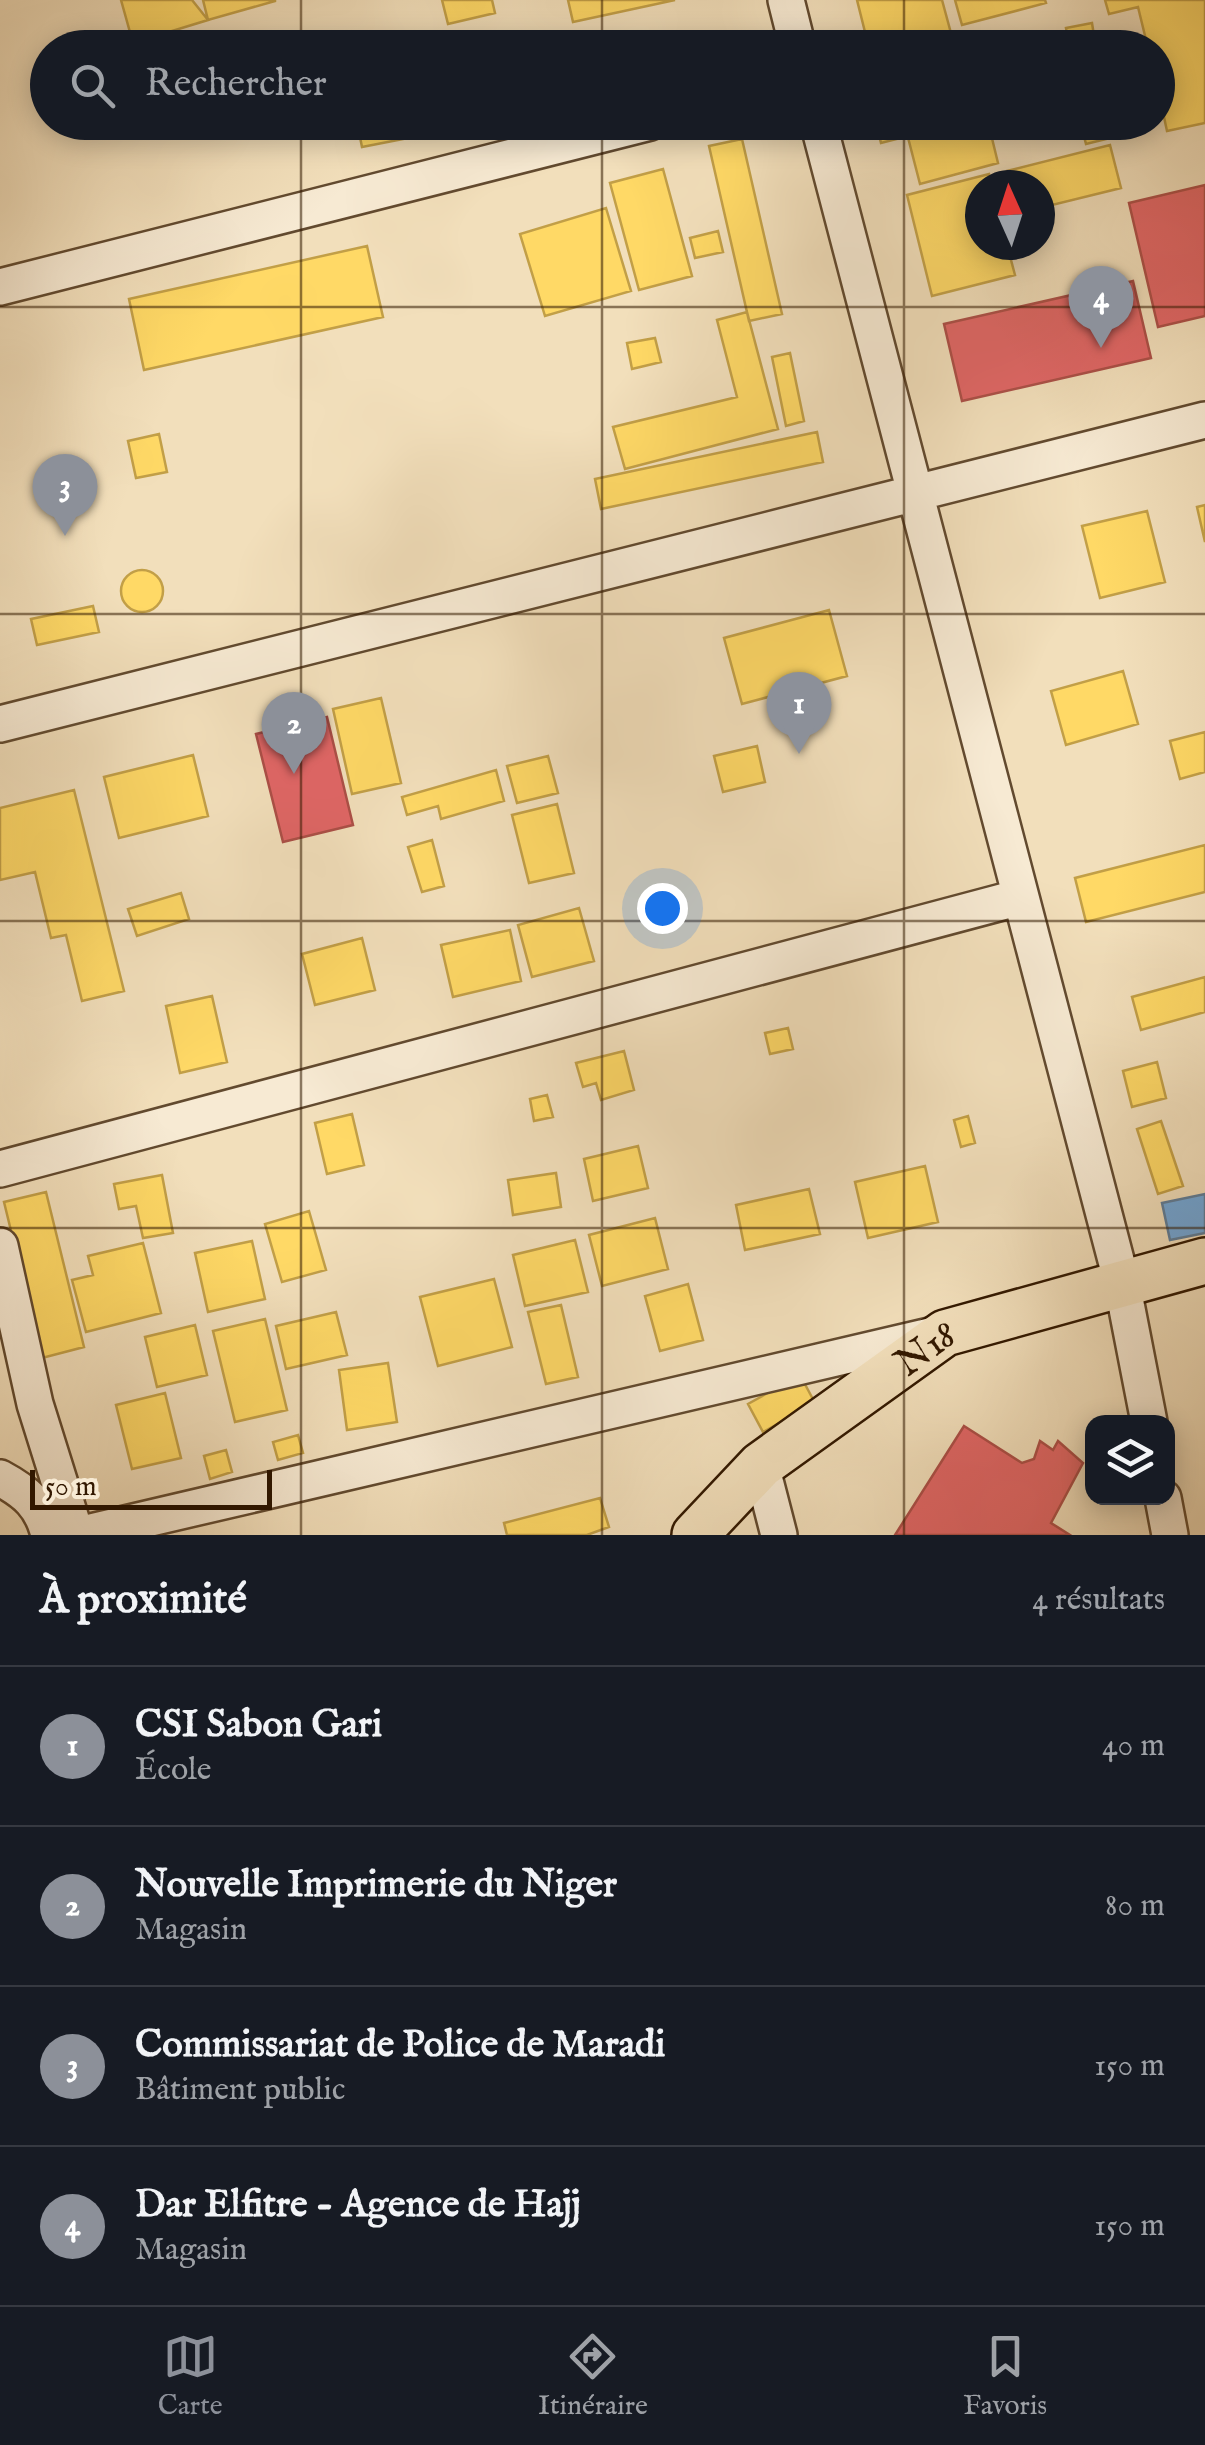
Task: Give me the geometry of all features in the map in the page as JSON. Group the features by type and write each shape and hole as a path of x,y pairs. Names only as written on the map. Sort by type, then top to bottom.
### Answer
{"main road":[{"name":"N18","path":"695,1535 762,1465 944,1333 1205,1261"}],"street":[{"path":"786,0 794,30"},
{"path":"0,287 579,140"},
{"path":"823,140 917,490 1018,898 1122,1283 1147,1415"},
{"path":"0,724 1205,420"},
{"path":"0,1169 1018,898"},
{"path":"0,1246 35,1404 77,1535 944,1333"},
{"path":"762,1465 779,1535"},
{"path":"0,1478 24,1491 44,1514 48,1535"},
{"path":"1164,1505 1170,1535"}],"building: Logements":[{"path":"121,0 192,0 208,20 175,30 129,30"},
{"path":"203,0 275,0 275,1 208,20"},
{"path":"442,0 492,0 495,13 448,24"},
{"path":"568,0 675,0 573,22"},
{"path":"857,0 942,0 950,30 864,30"},
{"path":"955,0 1045,0 1046,3 962,25"},
{"path":"1105,0 1205,0 1205,123 1175,129 1175,30 1144,30 1138,7 1109,14"},
{"path":"1092,23 1093,30 1066,30"},
{"path":"361,140 398,140 362,147"},
{"path":"742,140 782,314 749,321 709,146"},
{"path":"909,140 992,140 998,163 920,184"},
{"path":"1110,145 1121,188 1055,204 1055,170 1011,170"},
{"path":"663,169 692,276 639,290 610,183"},
{"path":"965,180 965,260 1011,260 1015,275 932,296 907,195"},
{"path":"606,208 631,291 545,316 520,234"},
{"path":"718,231 723,252 695,258 690,238"},
{"path":"367,246 383,317 144,370 129,299"},
{"path":"747,312 778,429 625,469 613,427 737,397 717,320"},
{"path":"655,338 661,362 632,369 627,343"},
{"path":"790,353 804,421 786,426 772,357"},
{"path":"817,432 823,462 601,509 595,479"},
{"path":"159,434 167,472 136,478 128,441"},
{"path":"1205,505 1205,542 1197,507"},
{"path":"1147,511 1165,582 1100,598 1082,526"},
{"path":"142,570 157,576 163,591 157,606 142,612 127,606 121,591 127,576"},
{"path":"93,606 99,632 37,645 31,619"},
{"path":"829,610 847,676 742,704 724,638"},
{"path":"1123,671 1138,724 1066,745 1051,691"},
{"path":"381,698 401,783 352,794 333,709"},
{"path":"1205,732 1205,772 1180,779 1170,741"},
{"path":"757,746 765,782 723,792 714,756"},
{"path":"193,755 208,816 119,838 104,777"},
{"path":"548,756 558,793 517,803 507,766"},
{"path":"496,770 504,801 441,819 438,806 407,815 402,797"},
{"path":"74,790 124,991 82,1001 66,935 51,938 35,872 0,880 0,808"},
{"path":"557,804 574,873 529,883 512,815"},
{"path":"432,840 444,886 422,892 408,847"},
{"path":"1205,845 1205,892 1086,922 1075,878"},
{"path":"181,893 189,919 137,936 128,909"},
{"path":"579,908 594,961 532,977 518,925"},
{"path":"510,930 521,981 453,997 441,945"},
{"path":"362,938 375,990 315,1005 302,954"},
{"path":"1205,977 1205,1012 1141,1030 1132,997"},
{"path":"212,996 227,1062 180,1073 166,1006"},
{"path":"788,1028 793,1049 770,1054 765,1033"},
{"path":"624,1051 634,1090 601,1100 596,1083 583,1087 576,1063"},
{"path":"1157,1062 1166,1098 1132,1107 1123,1071"},
{"path":"547,1095 553,1117 534,1121 530,1099"},
{"path":"352,1114 364,1165 327,1174 315,1123"},
{"path":"968,1116 975,1143 961,1147 954,1120"},
{"path":"1161,1121 1183,1186 1158,1194 1137,1129"},
{"path":"638,1146 648,1188 593,1201 584,1159"},
{"path":"925,1166 938,1222 868,1238 855,1182"},
{"path":"556,1173 561,1207 513,1215 508,1180"},
{"path":"162,1175 173,1233 143,1238 136,1206 119,1209 114,1184"},
{"path":"809,1189 820,1234 745,1250 736,1205"},
{"path":"46,1192 84,1347 42,1358 4,1202"},
{"path":"309,1211 326,1270 282,1282 265,1224"},
{"path":"655,1218 668,1269 602,1286 589,1235"},
{"path":"575,1240 588,1292 525,1306 513,1255"},
{"path":"252,1241 265,1299 208,1312 195,1253"},
{"path":"143,1243 161,1313 86,1332 72,1280 93,1275 88,1256"},
{"path":"494,1279 512,1347 438,1366 420,1297"},
{"path":"688,1284 703,1340 660,1351 645,1296"},
{"path":"561,1305 578,1377 546,1384 528,1312"},
{"path":"336,1312 347,1355 286,1369 276,1326"},
{"path":"265,1319 287,1410 235,1422 213,1331"},
{"path":"195,1325 207,1375 157,1387 145,1337"},
{"path":"388,1363 397,1422 347,1430 339,1370"},
{"path":"800,1375 815,1403 763,1432 748,1404"},
{"path":"165,1393 181,1458 132,1469 116,1405"},
{"path":"298,1435 303,1453 278,1460 273,1442"},
{"path":"226,1450 232,1472 210,1479 204,1456"},
{"path":"600,1498 609,1527 587,1535 507,1535 504,1523"}],"building: Commerces":[{"path":"1205,185 1205,316 1158,327 1129,203"},
{"path":"1133,281 1151,358 962,401 944,324"},
{"path":"327,717 353,825 283,842 256,734"},
{"path":"964,1426 1022,1463 1034,1459 1040,1441 1053,1450 1058,1441 1083,1463 1051,1523 1070,1535 895,1535"}],"building: Écoles":[{"path":"1205,1194 1205,1233 1170,1240 1162,1203"}],"place":[{"name":"Dar Elfitre - Agence de Hajj","path":"1101,348"},
{"name":"Commissariat de Police de Maradi","path":"65,536"},
{"name":"CSI Sabon Gari","path":"799,754"},
{"name":"Nouvelle Imprimerie du Niger","path":"294,774"}]}
